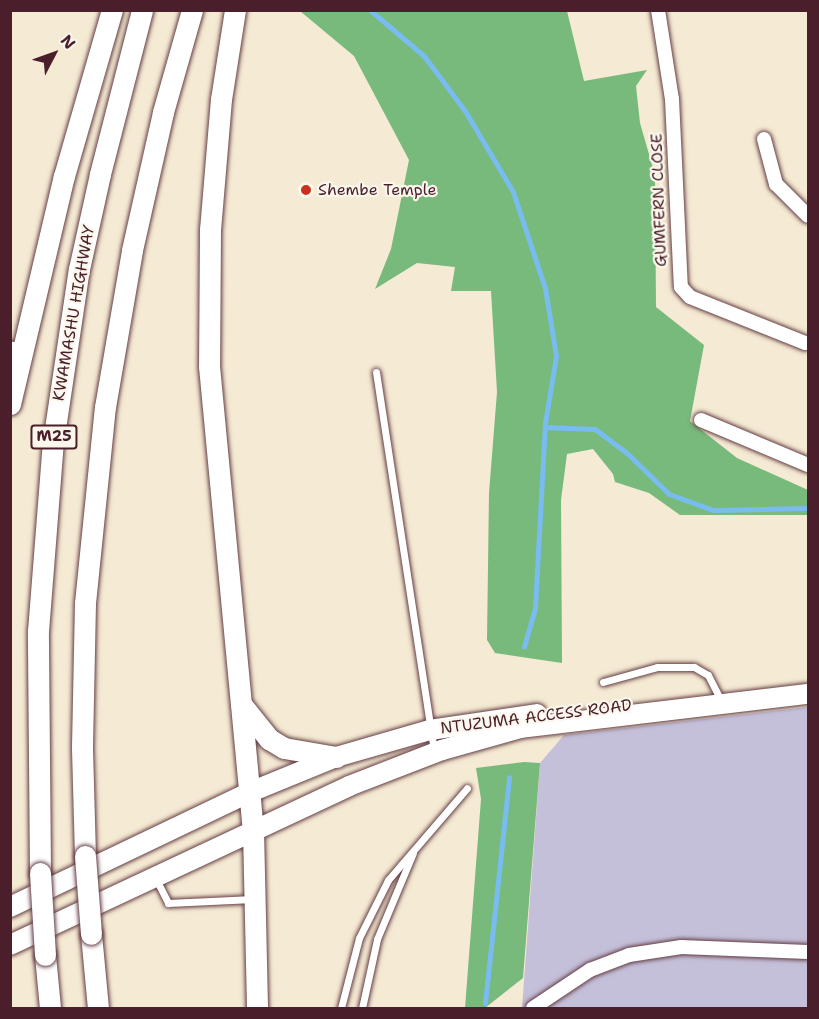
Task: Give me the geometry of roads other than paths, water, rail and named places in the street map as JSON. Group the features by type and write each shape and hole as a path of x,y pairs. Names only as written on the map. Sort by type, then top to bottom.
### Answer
{"main road":[{"path":"10,404 14,350 112,10"},
{"name":"KWAMASHU HIGHWAY","path":"51,1008 40,873 38,631 53,442 79,269 100,174 142,10"},
{"name":"M25","path":"99,1007 85,856 82,746 85,603 105,407 132,250 163,112 192,10"},
{"path":"235,10 221,99 210,229 209,366 253,830 257,1008"},
{"path":"241,703 269,740 284,748 336,757"}],"street":[{"name":"GUMFERN CLOSE","path":"658,10 672,99 681,287 690,297 805,344"},
{"path":"764,139 776,184 808,216"},
{"path":"701,420 808,465"},
{"name":"NTUZUMA ACCESS ROAD","path":"10,907 248,793 336,757 430,730 509,717 720,700 808,686"},
{"path":"10,945 253,830 434,752 521,729 720,700 808,694"},
{"path":"533,1008 590,970 629,955 681,947 808,952"}],"lane":[{"path":"376,372 434,752"},
{"path":"603,682 657,667 694,667 708,675 720,700"},
{"path":"341,1008 359,938 388,880 467,788"},
{"path":"362,1008 377,939 417,845"},
{"path":"155,876 168,903 253,899"}],"waterway":[{"path":"370,10 424,56 465,111 513,192 545,288 556,356 545,423 535,608 524,646"},
{"path":"545,427 595,429 628,454 669,494 713,510 808,508"},
{"path":"485,1003 509,777"}],"place":[{"name":"Shembe Temple","path":"306,190"}]}
